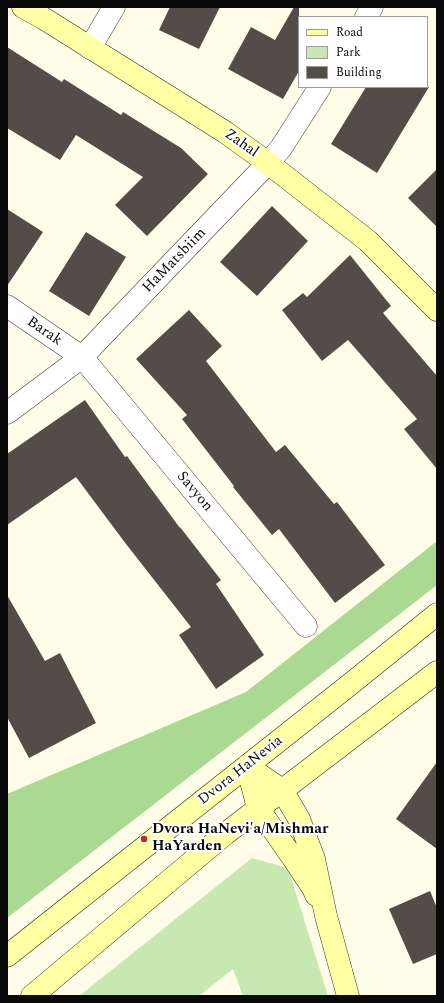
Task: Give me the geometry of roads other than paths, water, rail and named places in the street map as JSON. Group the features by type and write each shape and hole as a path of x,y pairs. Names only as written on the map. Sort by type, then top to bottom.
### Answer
{"street":[{"name":"Zahal","path":"23,7 225,132 274,156 368,241 437,310"},
{"path":"90,48 114,7"},
{"path":"367,16 372,7"},
{"name":"HaMatsbiim","path":"7,413 82,357 274,156 319,88"},
{"name":"Barak","path":"7,306 82,357"},
{"name":"Savyon","path":"82,357 306,626"},
{"name":"Dvora HaNevia","path":"7,956 437,614"},
{"path":"32,996 225,834 437,672"},
{"path":"247,766 282,790 299,819 314,859 326,916 348,996"},
{"path":"247,766 258,808 313,888 326,916"}],"place":[{"name":"Dvora HaNevi'a/Mishmar HaYarden","path":"144,839"}]}
